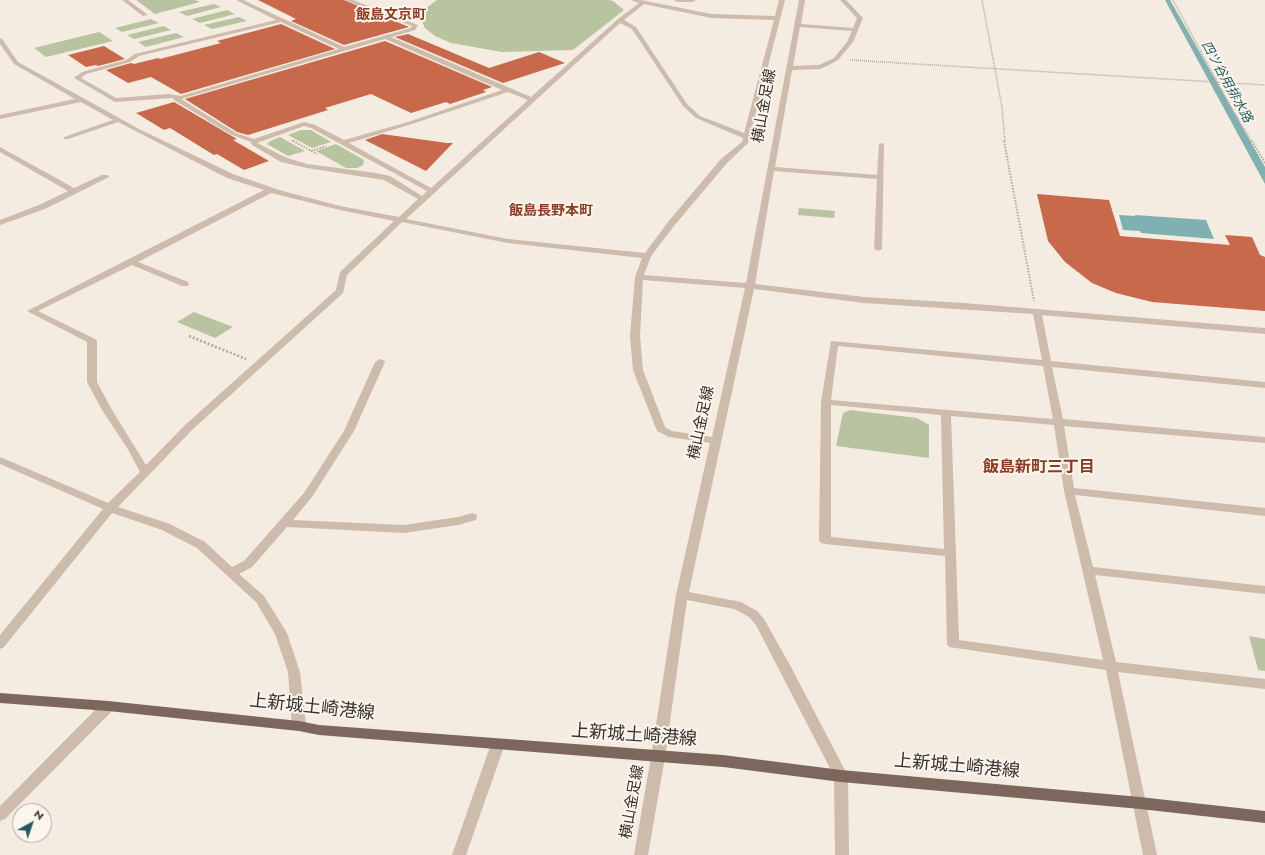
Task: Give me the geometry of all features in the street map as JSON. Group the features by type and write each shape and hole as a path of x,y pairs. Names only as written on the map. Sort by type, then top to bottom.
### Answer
{"main road":[{"name":"上新城土崎港線","path":"0,698 108,706 299,726 320,730 723,761 841,776 1140,803 1265,817"}],"street":[{"path":"125,0 145,15"},
{"path":"239,0 343,49"},
{"path":"281,20 137,55 128,61 84,73 76,78 115,100 168,96 179,97 413,29 415,25 348,0"},
{"path":"677,0 694,0"},
{"path":"716,441 669,434 661,429 638,370 635,336 639,277 647,256 671,224 724,161 745,143 782,0"},
{"name":"横山金足線","path":"641,855 658,757 682,595 750,286 802,0"},
{"path":"789,68 820,67 836,59 850,42 860,18 843,0"},
{"path":"0,644 110,508 188,427 340,291 343,274 400,220 620,20 638,1 711,16 777,18"},
{"path":"620,20 634,28 685,105 698,116 747,137"},
{"path":"797,25 854,30"},
{"path":"385,37 532,100"},
{"path":"0,40 16,63 118,120 230,176 271,190 302,199 508,241 647,256"},
{"path":"344,142 410,123 507,90"},
{"path":"179,97 176,99 234,134 254,141 254,144 284,160 307,166 376,175 386,178 423,199"},
{"path":"0,117 82,100"},
{"path":"66,138 118,120"},
{"path":"254,141 261,137 304,124 313,126 432,191"},
{"path":"878,249 882,144"},
{"path":"0,149 74,191"},
{"path":"352,172 369,167 372,162 370,157"},
{"path":"771,169 881,177"},
{"path":"2,220 42,207 105,177"},
{"path":"145,472 134,451 107,410 92,382 92,341 32,311 271,190"},
{"path":"131,262 185,284"},
{"path":"639,277 750,286 864,300 1265,331"},
{"path":"1037,313 1058,422 1069,491 1111,666 1150,855"},
{"path":"950,553 825,540 826,402 834,343 1265,385"},
{"path":"231,573 248,564 308,495 349,431 380,362"},
{"path":"826,402 1265,440"},
{"path":"946,413 953,644 1111,666 1265,684"},
{"path":"0,460 110,508 166,527 200,545 260,599 281,633 294,672 299,726"},
{"path":"1069,491 1265,512"},
{"path":"284,522 404,528 458,521 472,517"},
{"path":"1088,570 1265,590"},
{"path":"682,595 737,605 753,614 760,622 841,776 842,855"},
{"path":"0,815 108,706"},
{"path":"458,855 498,744"}],"path":[{"path":"982,0 1002,107 1006,146 1037,313"},
{"path":"1173,0 1265,163"},
{"path":"836,59 1265,85"},
{"path":"189,336 259,364"}],"green space":[{"path":"136,0 195,0 200,2 155,14"},
{"path":"437,0 608,0 613,1 624,10 573,50 502,52 451,43 435,36 425,28 421,19 422,11"},
{"path":"214,4 221,7 187,16 179,12"},
{"path":"227,10 235,14 200,23 192,19"},
{"path":"239,17 247,21 212,29 204,25"},
{"path":"151,19 159,23 122,32 115,28"},
{"path":"164,26 171,30 134,39 127,35"},
{"path":"99,32 113,41 46,57 34,48"},
{"path":"176,33 184,37 146,47 138,42"},
{"path":"301,130 311,130 331,142 312,148 288,135"},
{"path":"280,137 305,151 288,156 267,144 270,141"},
{"path":"336,144 364,160 363,165 357,168 346,168 316,151"},
{"path":"799,208 835,211 834,218 798,215"},
{"path":"194,312 233,327 215,338 177,322"},
{"path":"850,410 917,418 929,425 929,458 836,446 843,413"},
{"path":"1249,636 1265,639 1265,671 1258,670"}],"water":[{"name":"四ツ谷用排水路","path":"1165,0 1170,0 1265,167 1265,184"},
{"path":"1119,215 1206,220 1214,239 1141,233 1140,231 1123,230"}],"building":[{"path":"258,0 344,0 409,27 344,45 291,21 296,19"},
{"path":"281,24 335,49 181,94 151,77 128,83 106,70 131,63 134,64 158,58 160,59 221,43 217,41"},
{"path":"408,34 489,68 539,52 565,63 503,83 395,37"},
{"path":"385,41 492,87 483,90 486,92 450,104 446,102 411,113 371,94 325,108 328,110 248,135 237,132 185,99"},
{"path":"104,46 125,59 98,66 86,67 68,55"},
{"path":"174,102 237,139 233,140 269,161 244,170 217,154 214,155 170,128 164,130 136,113"},
{"path":"382,134 453,143 426,171 365,140"},
{"path":"1037,194 1109,200 1120,236 1230,245 1225,235 1252,237 1260,255 1265,257 1265,311 1152,302 1116,293 1092,283 1065,262 1048,241"}],"district":[{"name":"飯島文京町","path":"391,16"},
{"name":"飯島長野本町","path":"551,212"},
{"name":"飯島新町三丁目","path":"1039,468"}]}
